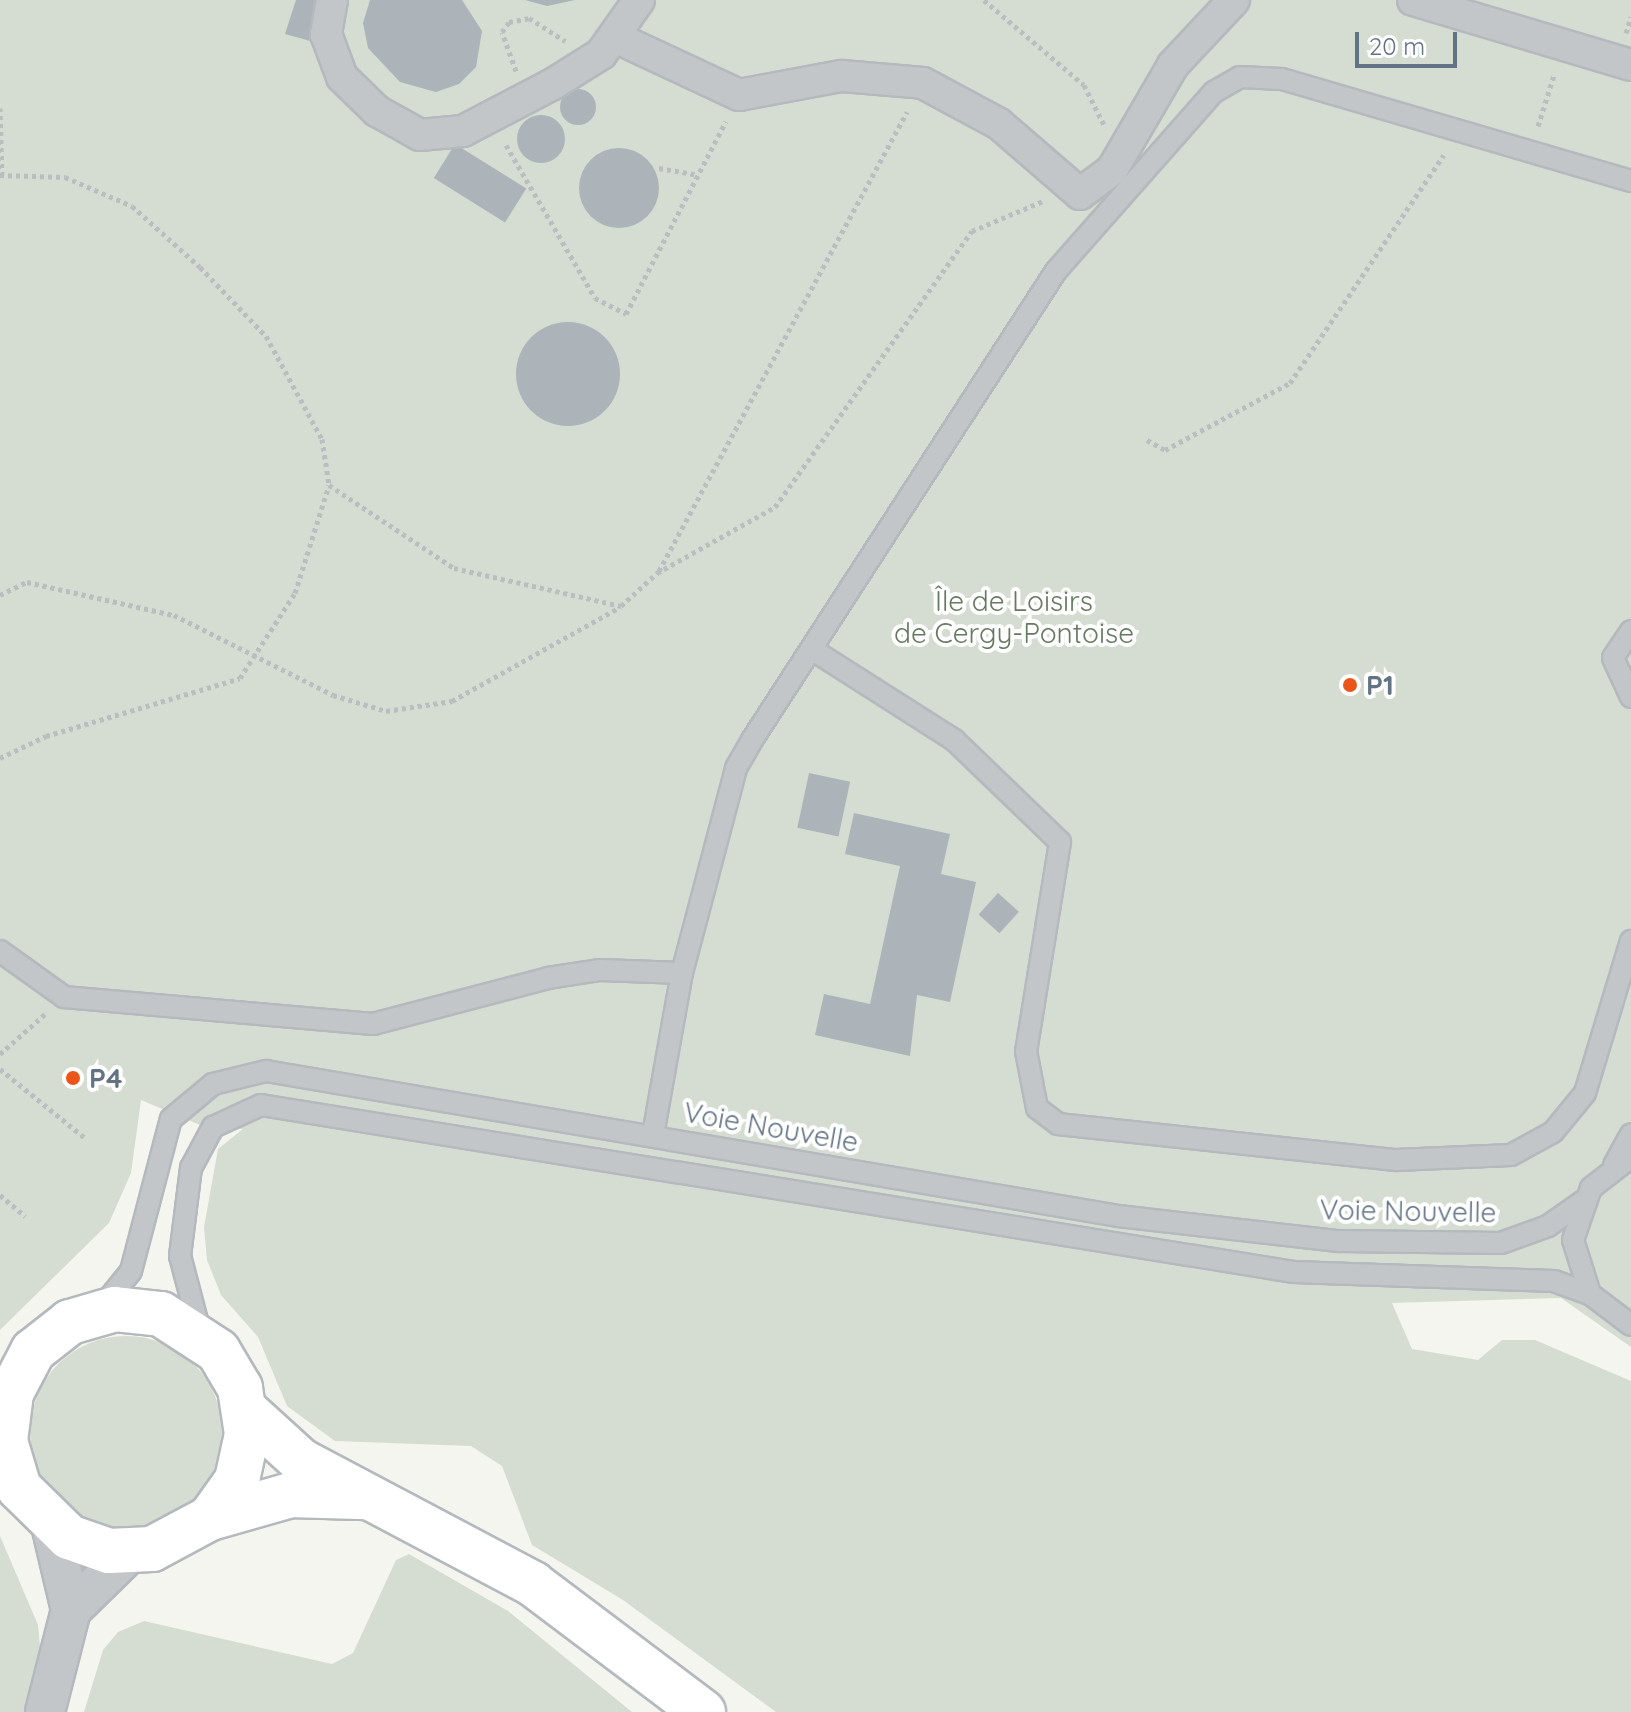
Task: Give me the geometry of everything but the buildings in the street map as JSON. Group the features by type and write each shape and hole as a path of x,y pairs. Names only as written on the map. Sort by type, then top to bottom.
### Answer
{"main road":[{"path":"210,1518 244,1457 245,1410 230,1369 202,1336 161,1314 92,1314 50,1335 10,1377 5,1417 6,1471 51,1525 88,1546 130,1552 173,1542 210,1518 291,1495 364,1497"},
{"path":"245,1410 286,1450 364,1497 533,1584 703,1712"}],"street":[{"path":"332,0 329,52 377,111 420,135 491,119 529,99 593,58 617,38 639,0"},
{"path":"617,38 739,95 842,76 923,83 999,124 1067,187 1080,194 1112,170 1173,65 1234,0"},
{"path":"1413,0 1631,65"},
{"path":"45,1712 71,1610 51,1525"},
{"path":"71,1610 130,1552"}],"lane":[{"path":"653,1135 682,973 736,768 816,652 1056,271 1214,92 1240,77 1282,79 1631,181"},
{"path":"1631,631 1613,658 1631,697"},
{"path":"816,652 954,740 1060,842 1026,1051 1037,1108 1058,1124 1396,1160 1511,1155 1553,1132 1585,1093 1631,941"},
{"path":"0,951 61,995 373,1024 548,978 600,970 682,973"},
{"name":"Voie Nouvelle","path":"92,1314 131,1271 171,1119 197,1093 233,1076 289,1072 1118,1216 1339,1241 1501,1243 1548,1226 1582,1202 1622,1162 1631,1134"},
{"name":"Voie Nouvelle","path":"202,1336 180,1256 191,1168 213,1127 261,1105 1293,1272 1554,1281 1590,1294 1631,1325"},
{"path":"1582,1202 1573,1240 1590,1294"}],"path":[{"path":"984,0 1084,85 1107,133 1112,170"},
{"path":"529,99 504,44 509,22 529,18 593,58"},
{"path":"1538,125 1556,70"},
{"path":"657,573 923,83"},
{"path":"491,119 595,298 626,314 739,95"},
{"path":"0,108 1,174 65,177 132,206 200,267 266,336 322,439 329,485 317,541 258,656 240,678 46,736 0,758"},
{"path":"1147,440 1165,450 1290,383 1445,153 1453,127"},
{"path":"659,168 697,175"},
{"path":"0,595 27,582 174,615 333,695 386,711 452,701 621,606 657,573 775,507 972,231 1067,187"},
{"path":"329,485 454,568 621,606"},
{"path":"0,1054 61,995"},
{"path":"0,1069 84,1137"},
{"path":"0,1195 25,1216"}],"green space":[{"name":"Île de Loisirs de Cergy-Pontoise","path":"0,0 1631,0 1631,1347 1561,1298 1392,1303 1412,1349 1478,1360 1502,1340 1535,1340 1631,1381 1631,1712 776,1712 623,1600 532,1545 502,1466 471,1446 335,1441 287,1406 258,1337 221,1295 207,1260 204,1227 218,1149 243,1129 207,1128 141,1100 131,1173 109,1223 0,1330"},
{"path":"126,1336 163,1343 194,1364 215,1395 222,1432 215,1469 194,1500 163,1521 126,1528 89,1521 58,1500 37,1469 30,1432 37,1395 58,1364 89,1343"},
{"path":"0,1536 38,1625 41,1657 28,1712 0,1712"},
{"path":"409,1554 508,1611 632,1712 84,1712 103,1650 118,1632 144,1621 332,1664 353,1653 396,1560"}],"place":[{"name":"P1","path":"1350,685"},
{"name":"P4","path":"73,1078"}]}
